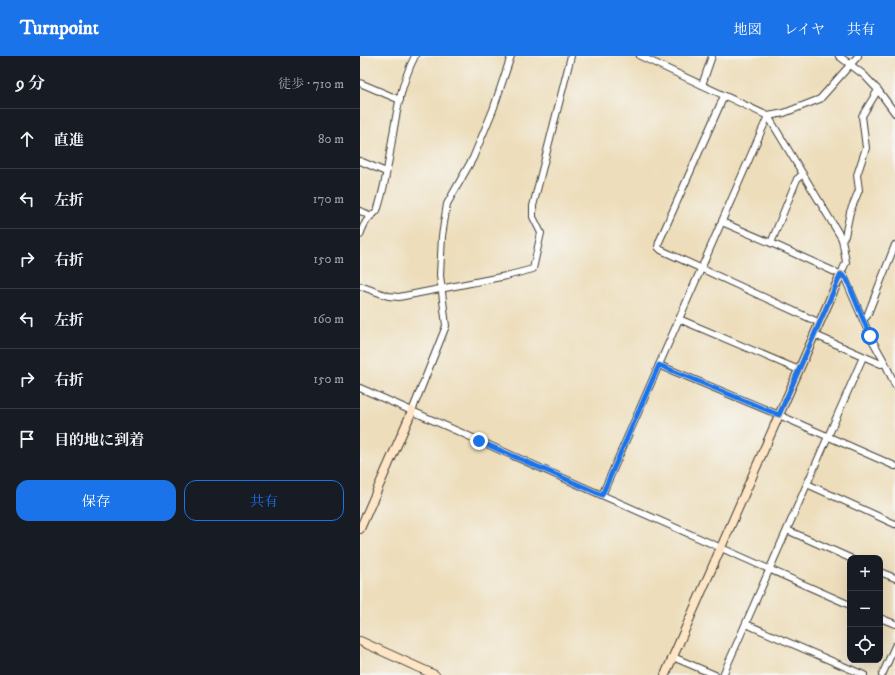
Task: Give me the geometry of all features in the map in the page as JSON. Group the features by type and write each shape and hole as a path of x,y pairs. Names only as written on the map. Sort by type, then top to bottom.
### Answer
{"street":[{"path":"360,235 369,218 378,208 400,100 411,64 415,56"},
{"path":"360,529 445,334 446,317 440,275 442,236 447,204 474,158 493,110 511,56"},
{"path":"360,286 392,297 506,276 532,269 541,234 532,214 533,206 571,56"},
{"path":"640,56 768,116 842,239 846,262 665,675"},
{"path":"702,85 712,56"},
{"path":"839,56 850,66 864,75 878,90 895,113"},
{"path":"768,116 784,113 820,99 858,56"},
{"path":"360,83 400,100"},
{"path":"842,239 845,236 850,212 859,190 857,175 866,148 862,116 878,90"},
{"path":"724,96 658,245 662,250 701,269 820,323"},
{"path":"602,495 768,116"},
{"path":"360,161 386,172"},
{"path":"771,243 797,179 803,174"},
{"path":"360,211 365,213 369,218"},
{"path":"722,222 841,274 847,280 863,320 886,363 895,385"},
{"path":"863,320 867,316 895,245"},
{"path":"679,319 799,370"},
{"path":"814,335 881,364 886,363"},
{"path":"723,675 863,357"},
{"path":"659,365 779,415 895,466"},
{"path":"360,388 847,604"},
{"path":"807,484 895,524"},
{"path":"787,530 847,557"},
{"path":"883,573 895,578"},
{"path":"883,619 895,624"},
{"path":"746,624 864,675"},
{"path":"360,641 435,675"},
{"path":"882,675 895,646"},
{"path":"672,657 715,675"}],"route":[{"path":"479,441 602,495 659,365 779,415 841,274 847,280 870,336"}]}
